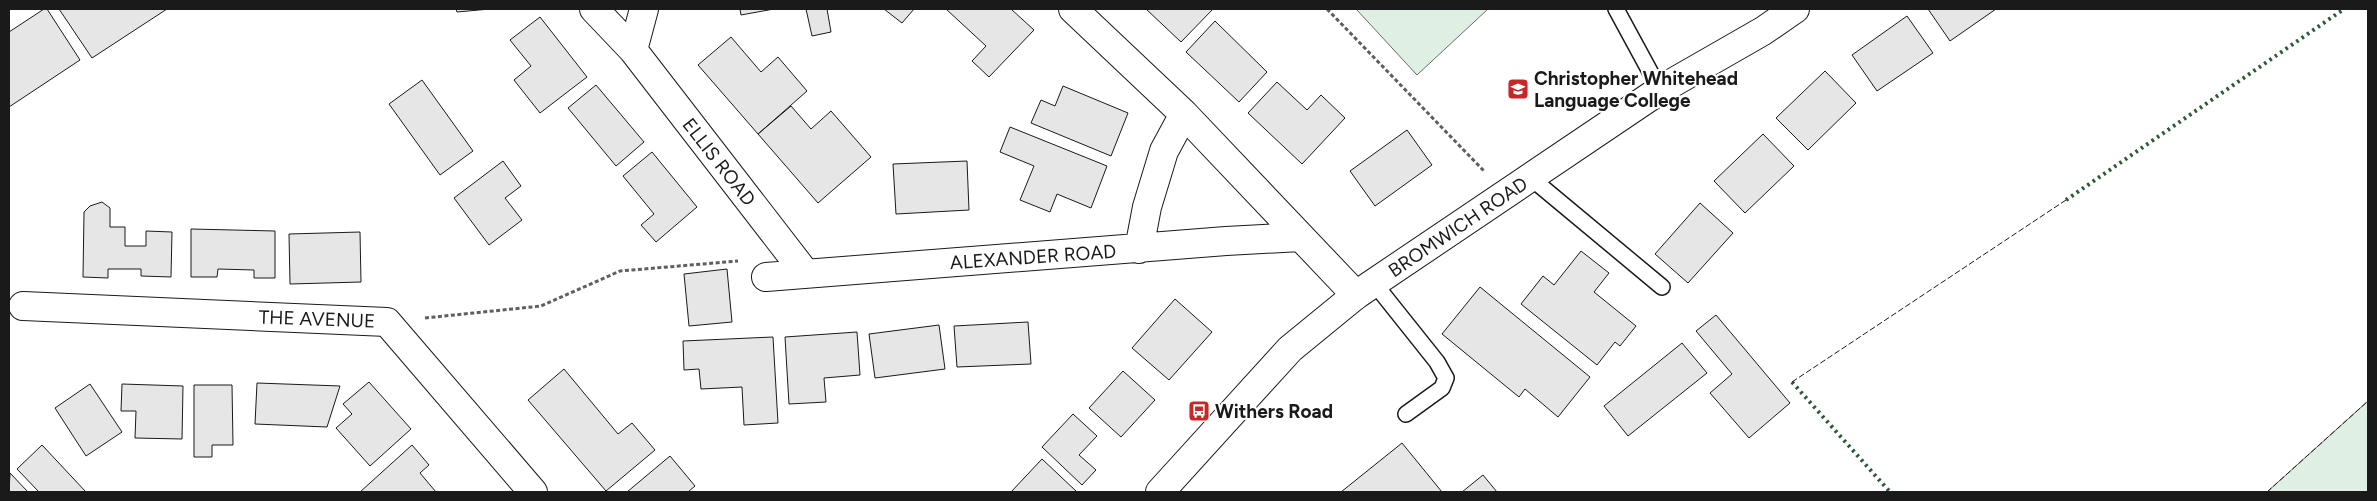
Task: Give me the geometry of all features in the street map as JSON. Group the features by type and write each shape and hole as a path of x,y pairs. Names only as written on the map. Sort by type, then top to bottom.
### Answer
{"street":[{"name":"ELLIS ROAD","path":"594,9 633,50 806,274"},
{"path":"633,50 644,9"},
{"path":"1073,9 1184,114 1300,237 1365,289"},
{"name":"BROMWICH ROAD","path":"1160,492 1290,350 1365,289 1660,90 1769,20 1795,9"},
{"path":"1139,249 1147,206 1164,151 1184,114"},
{"name":"ALEXANDER ROAD","path":"766,277 1139,249 1226,240 1300,237"},
{"name":"THE AVENUE","path":"23,306 388,322 533,492"}],"lane":[{"path":"1616,9 1660,90"},
{"path":"1530,178 1662,287"},
{"path":"1365,289 1437,362 1446,378 1442,388 1406,414"}],"path":[{"path":"1327,9 1507,195"},
{"path":"388,322 541,306 620,271 744,260"}],"green space":[{"path":"1356,9 1488,9 1417,75"},
{"path":"2368,401 2368,492 2267,492"}],"building":[{"path":"44,9 47,9 80,60 9,107 9,32"},
{"path":"59,9 167,9 92,58"},
{"path":"456,9 490,9 457,12"},
{"path":"740,9 774,9 741,15"},
{"path":"806,9 827,9 831,32 812,36"},
{"path":"884,9 914,9 902,23"},
{"path":"946,9 1011,9 1034,30 989,77 972,61 986,46"},
{"path":"1146,9 1213,9 1181,42"},
{"path":"1928,9 1996,9 1950,41"},
{"path":"1907,16 1933,53 1877,91 1852,55"},
{"path":"540,17 587,77 540,113 514,80 531,66 510,40"},
{"path":"1215,21 1267,72 1239,102 1186,52"},
{"path":"731,37 761,72 778,57 807,91 758,134 698,65"},
{"path":"1825,71 1856,103 1808,150 1776,118"},
{"path":"422,80 473,151 440,175 389,104"},
{"path":"1277,82 1307,110 1321,95 1345,118 1302,164 1248,113"},
{"path":"596,85 644,142 616,166 568,108"},
{"path":"1063,86 1128,113 1111,156 1031,123 1041,100 1055,106"},
{"path":"791,106 811,129 831,111 871,157 818,203 758,134"},
{"path":"1010,127 1107,166 1091,208 1057,194 1050,212 1020,200 1034,166 1000,152"},
{"path":"1407,130 1432,165 1375,206 1350,171"},
{"path":"1763,134 1794,166 1745,213 1714,181"},
{"path":"652,152 697,207 656,242 641,225 654,214 623,176"},
{"path":"503,161 521,186 505,198 522,220 489,245 454,198"},
{"path":"967,161 969,210 896,214 893,164"},
{"path":"102,202 110,208 110,227 125,227 125,246 146,246 146,231 172,232 171,277 141,276 141,269 108,269 108,278 83,277 84,212 90,206"},
{"path":"1700,203 1733,233 1688,283 1655,254"},
{"path":"191,229 275,231 275,278 254,278 254,270 218,269 217,277 191,277"},
{"path":"360,232 361,282 290,284 289,234"},
{"path":"1581,251 1609,273 1594,292 1636,326 1620,346 1615,342 1597,365 1521,304 1543,276 1554,285"},
{"path":"727,269 732,322 689,326 684,274"},
{"path":"1480,287 1590,377 1558,417 1525,389 1519,397 1442,334"},
{"path":"1175,299 1212,332 1169,380 1132,348"},
{"path":"1716,315 1790,403 1749,438 1710,393 1732,374 1696,331"},
{"path":"1028,322 1031,364 957,367 954,326"},
{"path":"939,325 945,369 875,378 869,334"},
{"path":"857,332 860,375 824,378 826,402 789,404 785,337"},
{"path":"773,337 778,423 744,425 742,387 701,389 699,369 684,370 683,341"},
{"path":"1682,343 1707,373 1628,436 1604,406"},
{"path":"564,369 618,434 632,423 655,450 606,491 528,400"},
{"path":"1123,371 1155,400 1121,437 1089,408"},
{"path":"369,382 411,429 370,466 336,428 352,414 343,404"},
{"path":"257,383 340,386 327,427 255,424"},
{"path":"90,384 122,432 86,456 55,408"},
{"path":"122,384 183,386 182,439 135,438 136,411 121,411"},
{"path":"194,385 232,385 233,445 212,445 212,457 194,457"},
{"path":"1073,414 1097,436 1079,455 1096,470 1082,485 1042,447"},
{"path":"1402,443 1442,492 1341,492"},
{"path":"42,445 86,492 39,492 17,469"},
{"path":"412,445 429,465 420,473 436,492 360,492"},
{"path":"670,456 695,486 688,492 627,492"},
{"path":"1042,459 1076,491 1011,492"},
{"path":"10,473 28,492 9,492"},
{"path":"1483,475 1497,492 1462,492"}],"hedge":[{"path":"2066,200 2344,9"},
{"path":"1792,382 1890,492"}],"fence":[{"path":"1792,382 2066,200"},
{"path":"2267,492 2368,401"}],"place":[{"name":"Christopher Whitehead Language College","path":"1518,89"},
{"name":"Withers Road","path":"1199,411"}]}
